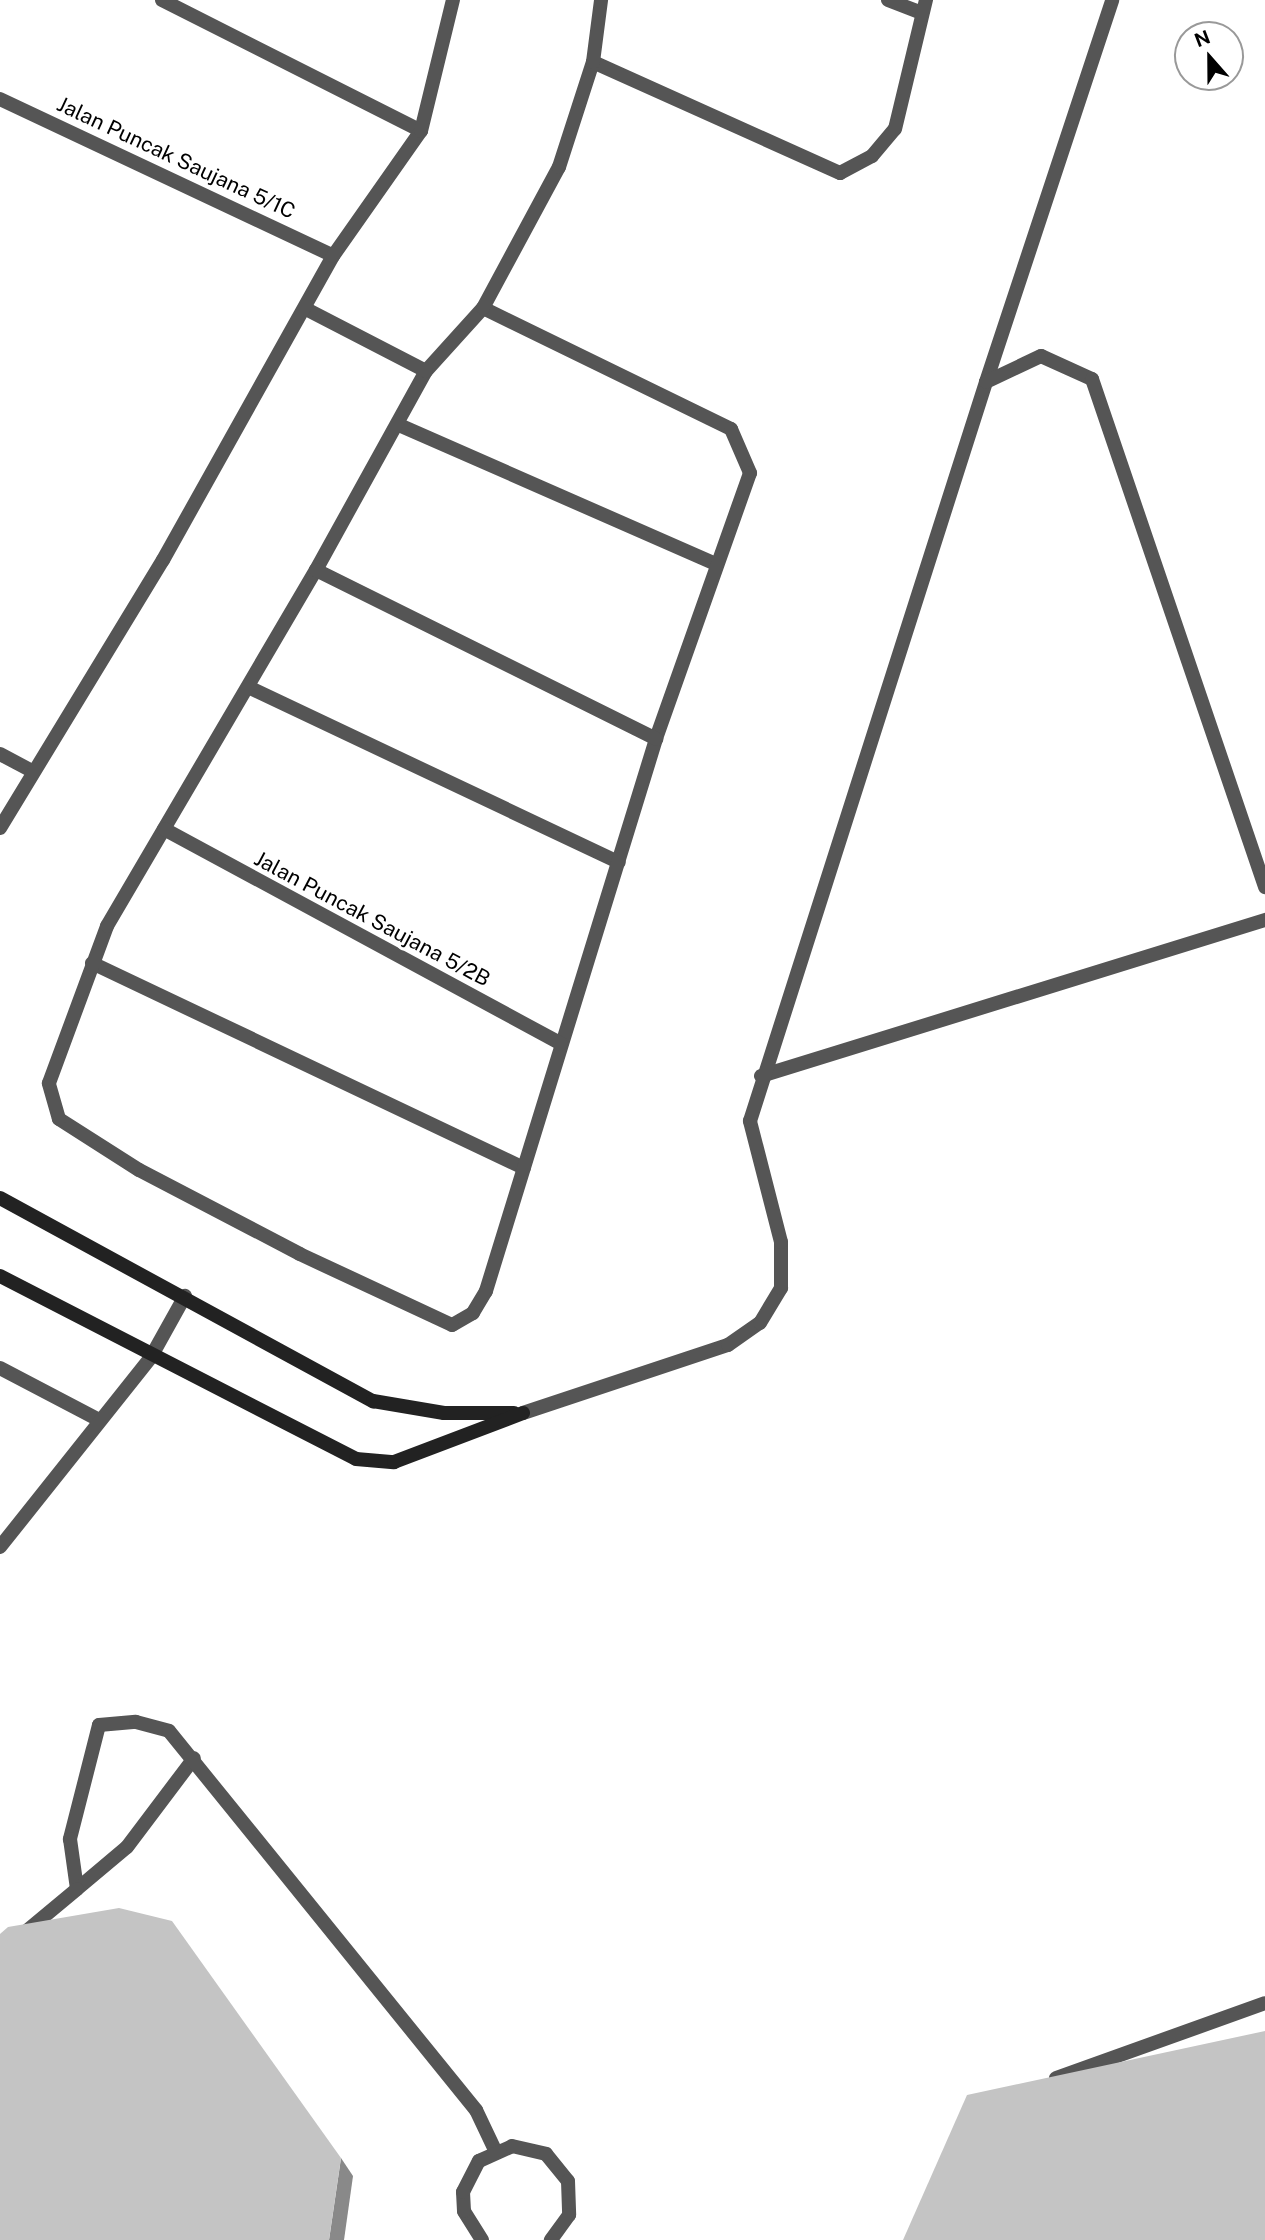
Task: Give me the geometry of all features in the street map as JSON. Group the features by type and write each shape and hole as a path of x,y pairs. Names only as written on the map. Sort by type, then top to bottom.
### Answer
{"street":[{"path":"162,0 422,131"},
{"path":"0,828 32,771 163,560 306,309 333,256 422,131 453,0"},
{"path":"483,308 731,429 750,473 715,564 656,739 486,1291 473,1313 452,1325 300,1254 139,1170 59,1119 49,1083 107,926 316,570 399,425 426,371 483,308 559,167 593,62 601,0"},
{"path":"593,62 840,173 872,156 895,129 924,7 888,0"},
{"path":"0,1276 151,1357 356,1459 394,1462 523,1413 728,1345 760,1323 781,1288 781,1242 750,1121 761,1076 1112,0"},
{"name":"Jalan Puncak Saujana 5/1C","path":"0,99 333,256"},
{"path":"306,309 426,371"},
{"path":"986,382 1041,356 1093,379 1265,887"},
{"path":"399,425 715,564"},
{"path":"316,570 656,739"},
{"path":"248,687 618,862"},
{"path":"0,754 32,771"},
{"name":"Jalan Puncak Saujana 5/2B","path":"164,829 561,1044"},
{"path":"761,1076 1265,920"},
{"path":"92,963 524,1168"},
{"path":"0,1198 186,1296 373,1401 444,1413 523,1413"},
{"path":"2,1542 151,1357 186,1296"},
{"path":"0,1368 99,1420"},
{"path":"77,1889 70,1839 100,1725 136,1722 169,1731 194,1758 476,2110 495,2150"},
{"path":"0,1953 127,1847 194,1758"},
{"path":"1038,2085 1265,2003"},
{"path":"478,2238 464,2211 463,2192 479,2161 495,2150 530,2147 559,2166 571,2197 569,2214 553,2239"}],"building":[{"path":"119,1908 172,1921 341,2158 329,2240 0,2240 0,1934 8,1927"},
{"path":"1265,2031 1265,2240 903,2240 967,2095"}]}
